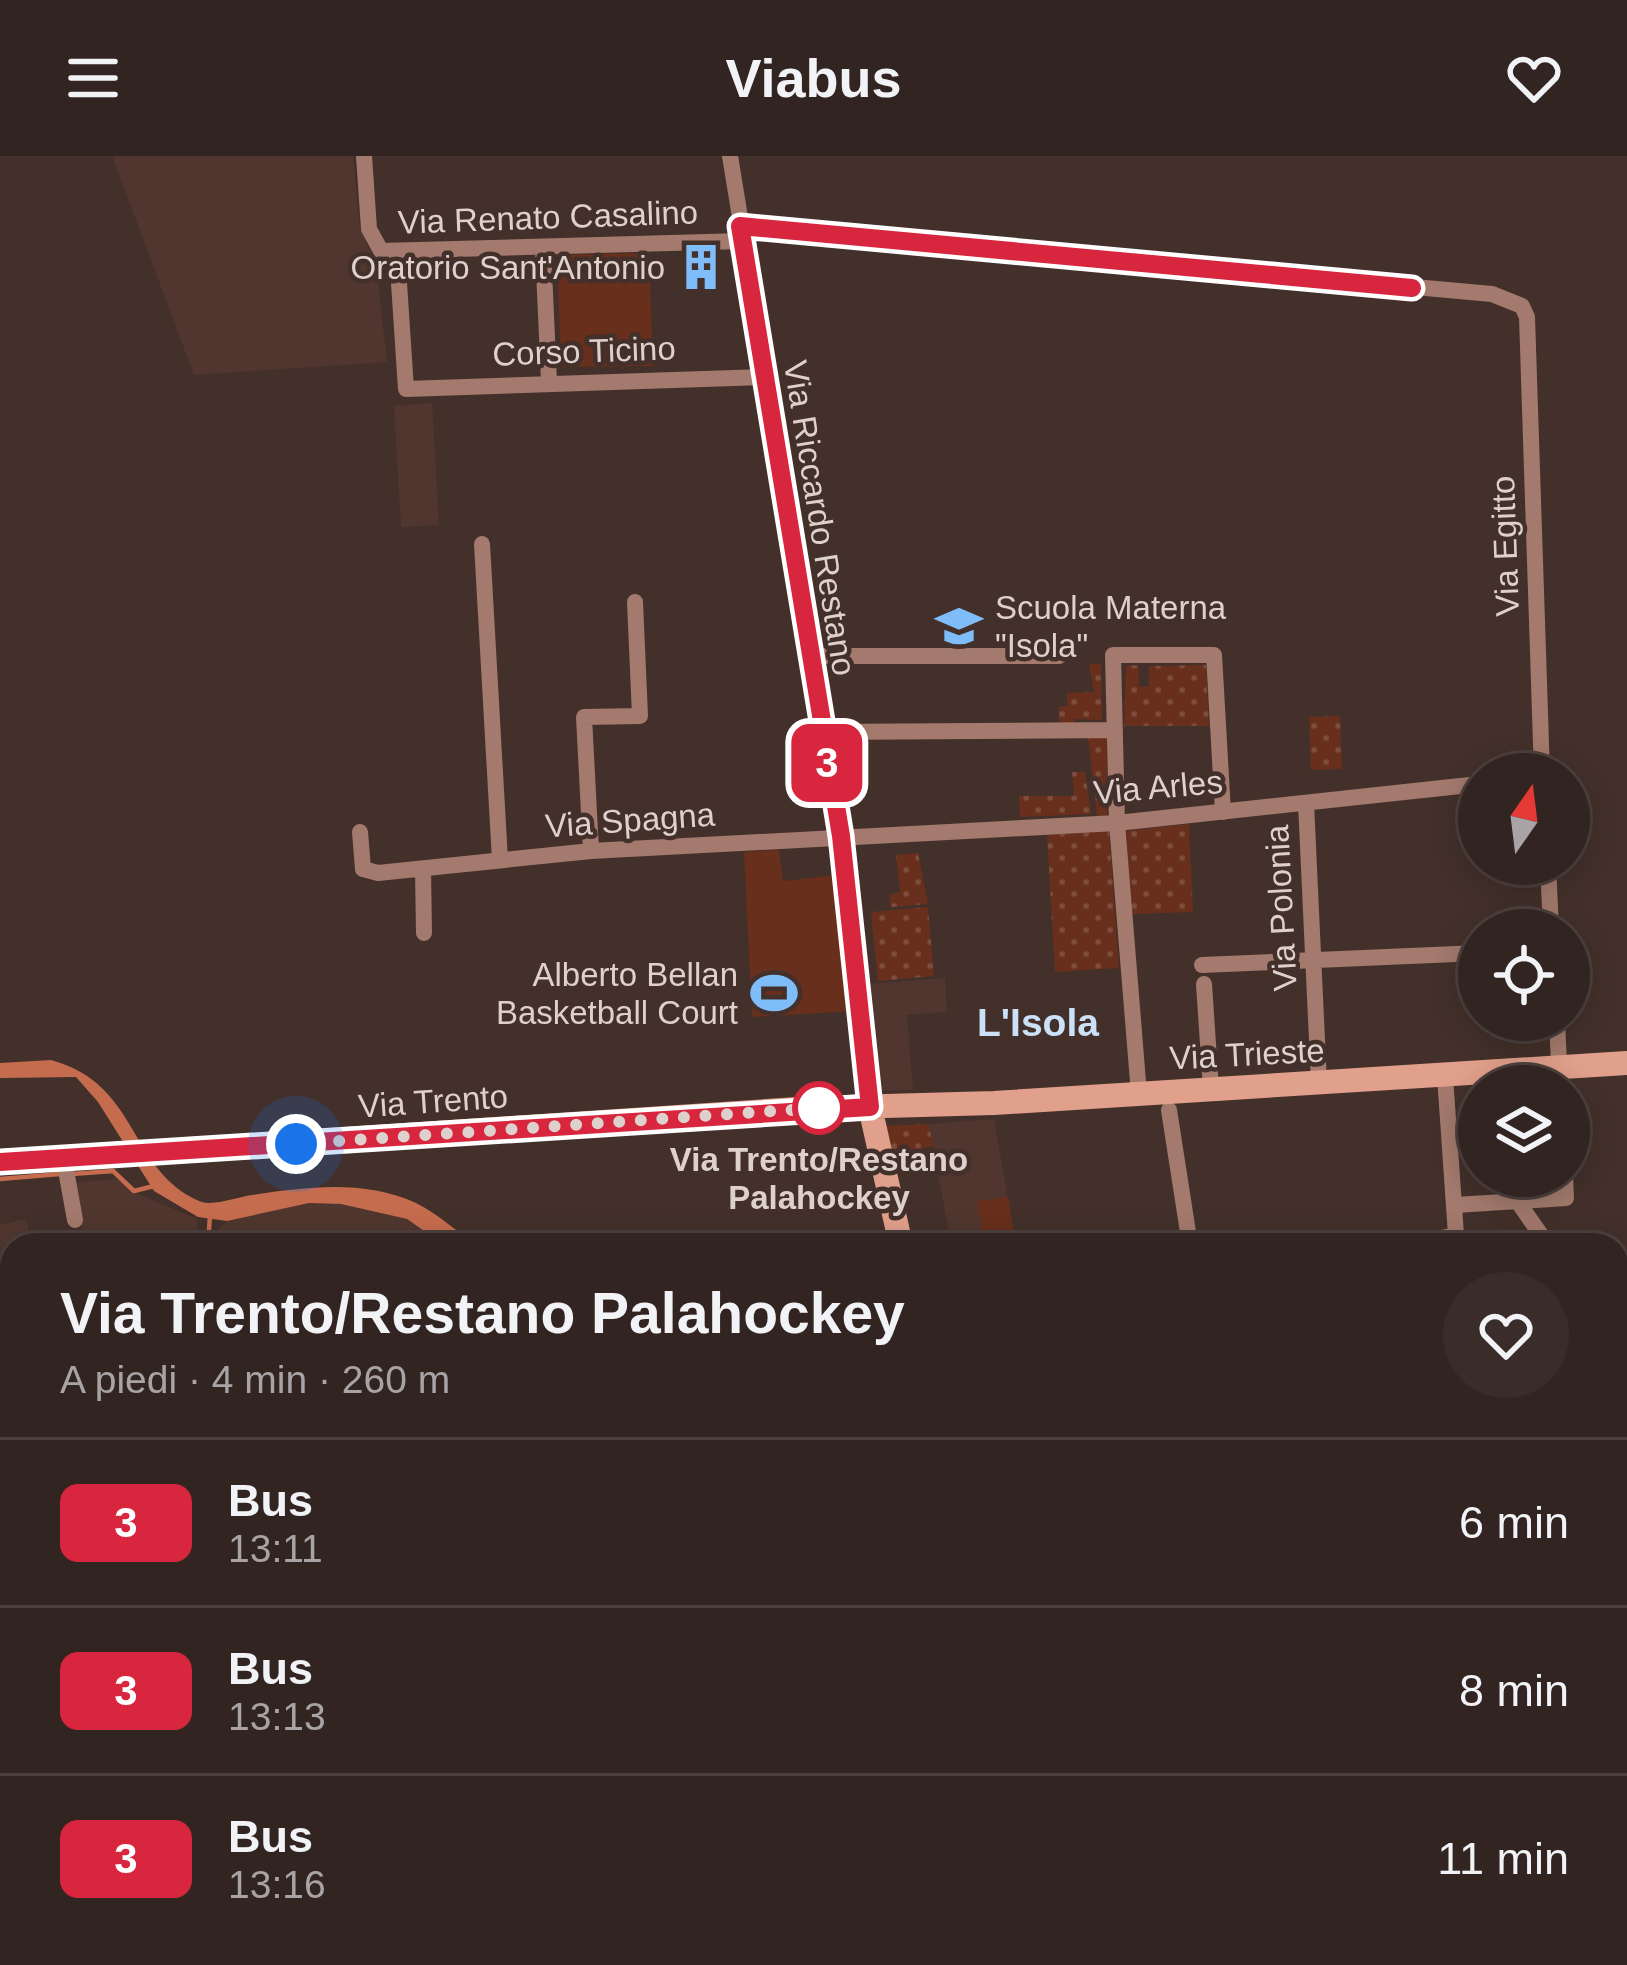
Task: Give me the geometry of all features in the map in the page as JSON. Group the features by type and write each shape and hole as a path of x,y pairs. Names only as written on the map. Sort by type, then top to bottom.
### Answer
{"street":[{"name":"Via Renato Casalino","path":"364,156 369,229 381,251 543,248 741,234 1492,294 1522,306 1527,317"},
{"name":"Via Riccardo Restano","path":"730,156 841,836 870,1107 898,1233"},
{"path":"543,248 549,382"},
{"name":"Corso Ticino","path":"398,253 406,389 764,377"},
{"name":"Via Egitto","path":"1527,317 1541,753"},
{"path":"482,544 500,860"},
{"path":"591,851 584,718 640,716 635,602"},
{"path":"808,656 1059,656"},
{"path":"1138,1094 1118,823 1113,656 1214,656 1223,812"},
{"path":"821,732 1114,730"},
{"name":"Via Arles","path":"841,836 1118,823 1458,786"},
{"name":"Via Polonia","path":"1306,803 1318,1083"},
{"name":"Via Spagna","path":"361,832 362,869 378,873 591,851 841,836"},
{"path":"423,869 424,933"},
{"path":"1202,964 1458,954"},
{"path":"1204,984 1211,1089"},
{"name":"Via Trieste","path":"1590,1071 1627,1063"},
{"path":"1444,1076 1456,1233"},
{"name":"Via Trieste","path":"870,1107 1458,1076"},
{"name":"Via Trento","path":"0,1162 66,1171 118,1156 155,1153 870,1107"},
{"path":"1169,1110 1188,1233"},
{"path":"66,1171 75,1220"},
{"path":"1456,1204 1566,1197"},
{"path":"1518,1202 1539,1233"}],"shaded area":[{"path":"112,156 353,156 360,228 376,264 387,362 194,375"},
{"path":"649,253 653,366 561,367 557,255"},
{"path":"432,403 439,525 401,527 394,406"},
{"path":"1101,663 1102,720 1075,719 1074,725 1059,725 1059,707 1067,706 1067,693 1094,692 1089,665"},
{"path":"1138,665 1139,687 1149,686 1149,666 1206,665 1209,726 1124,726 1126,666"},
{"path":"1340,716 1342,769 1311,770 1309,717"},
{"path":"1088,738 1107,738 1107,816 1097,816"},
{"path":"1072,772 1085,772 1091,814 1020,817 1019,796 1074,796"},
{"path":"1189,824 1193,912 1132,914 1126,831"},
{"path":"1109,831 1119,968 1055,972 1047,835"},
{"path":"779,850 783,881 836,875 853,1011 752,1017 744,852"},
{"path":"918,853 928,904 891,907 889,895 900,892 896,855"},
{"path":"928,907 934,976 878,981 871,912"},
{"path":"945,978 947,1012 907,1015 913,1090 880,1091 869,984"},
{"path":"51,1060 80,1072 118,1107 158,1169 176,1187 204,1203 314,1188 376,1190 424,1207 460,1233 427,1233 407,1219 341,1204 309,1203 227,1221 198,1217 154,1191 98,1102 76,1077 0,1078 0,1063"},
{"path":"994,1119 1014,1233 949,1233 929,1124"},
{"path":"929,1124 933,1146 923,1148 926,1169 905,1173 900,1153 890,1155 884,1126"},
{"path":"121,1179 133,1192 197,1219 198,1233 83,1233 73,1195 78,1182"},
{"path":"1008,1197 1014,1233 982,1233 977,1201"},
{"path":"309,1203 341,1204 407,1219 427,1233 216,1233 227,1221"},
{"path":"26,1219 29,1233 0,1233 0,1225"}],"waterway":[{"path":"72,1174 113,1171 134,1191 154,1186"},
{"path":"0,1179 60,1174"},
{"path":"209,1233 210,1215"}],"bus line":[{"name":"3","path":"0,1162 870,1107 841,836 740,226 1412,288"}],"place":[{"name":"Oratorio Sant'Antonio","path":"701,267"},
{"name":"Scuola Materna \"Isola\"","path":"959,626"},
{"name":"Alberto Bellan Basketball Court","path":"774,993"},
{"name":"Via Trento/Restano Palahockey","path":"819,1108"}],"district":[{"name":"L'Isola","path":"1038,1022"}],"route":[{"path":"296,1144 819,1108"}]}
